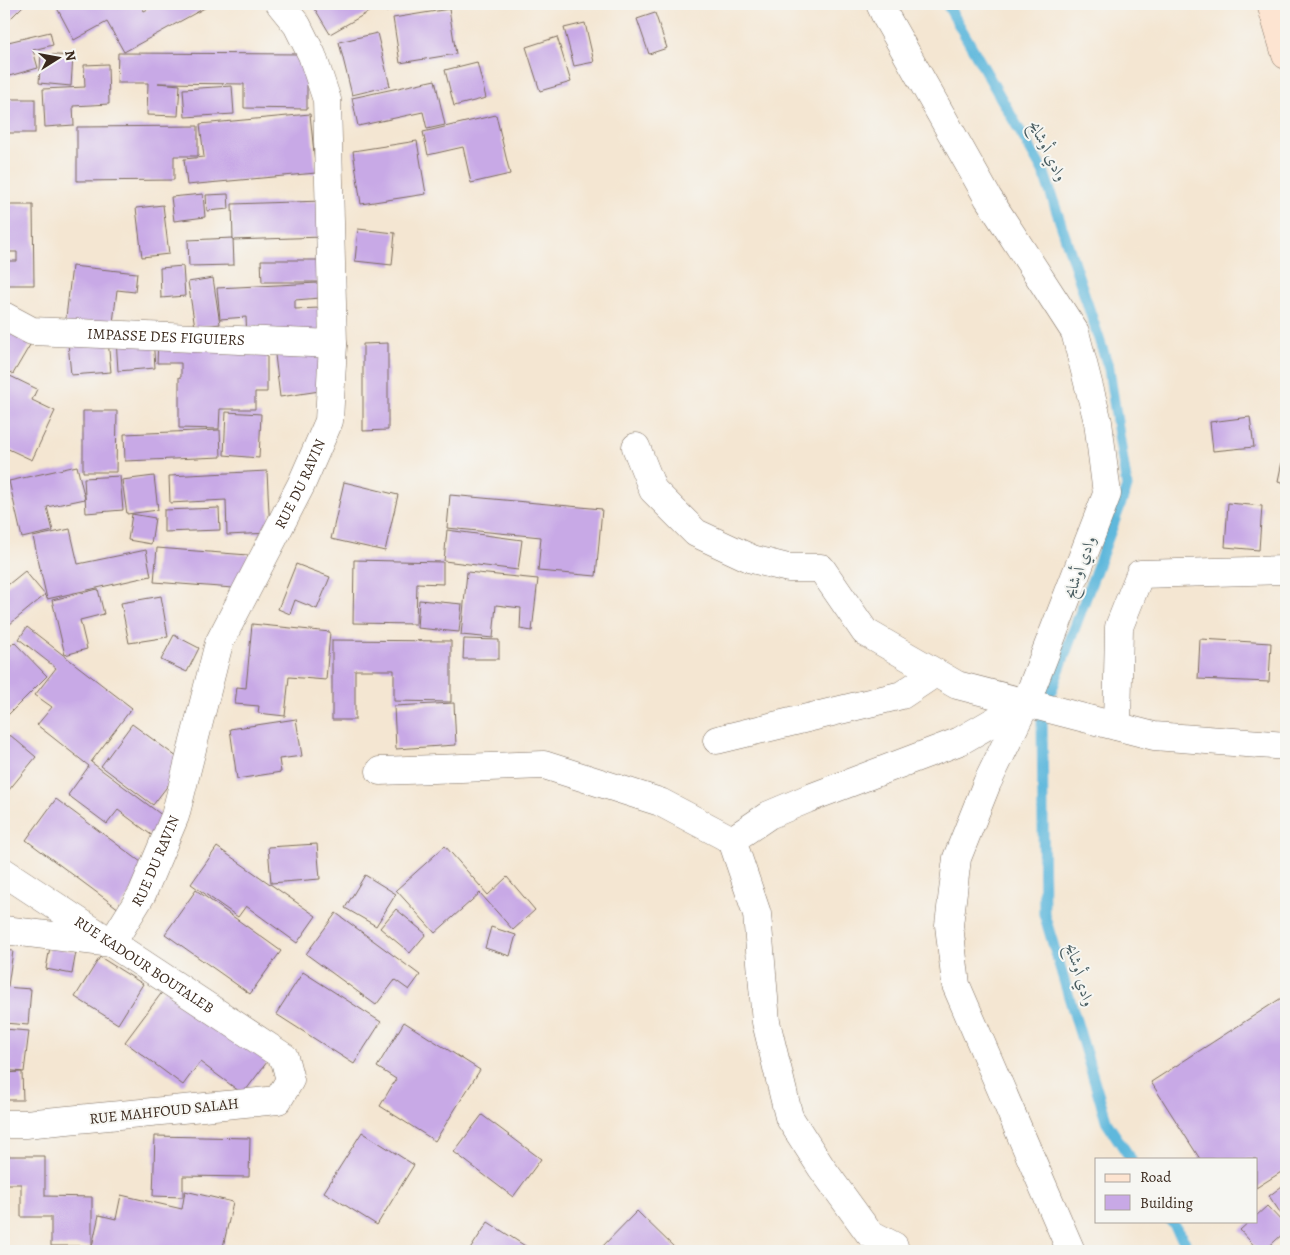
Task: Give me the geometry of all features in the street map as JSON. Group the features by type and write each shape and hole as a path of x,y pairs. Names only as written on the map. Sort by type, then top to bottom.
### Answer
{"street":[{"name":"RUE DU RAVIN","path":"112,944 142,894 175,816 219,642 300,485 329,421 333,344 327,100 312,55 297,25 280,4"},
{"path":"880,4 988,198 1075,332 1098,422 1107,494 1026,703 988,783 957,858 949,925 956,985 1071,1251"},
{"path":"1271,4 1286,55"},
{"name":"IMPASSE DES FIGUIERS","path":"4,316 32,331 333,344"},
{"path":"636,447 653,490 696,533 752,558 788,568 821,568 865,632 957,684 1154,736 1286,746"},
{"path":"1117,726 1119,627 1140,574 1286,570"},
{"path":"717,740 902,695 935,673"},
{"path":"732,840 770,815 960,741 1026,703"},
{"path":"380,771 544,765 660,802 732,840 757,914 766,1022 789,1117 869,1233 894,1246"},
{"name":"RUE KADOUR BOUTALEB","path":"4,872 284,1057"},
{"path":"4,930 112,944"},
{"name":"RUE MAHFOUD SALAH","path":"4,1124 25,1124 278,1100 290,1080 284,1057"}],"building":[{"path":"4,4 24,5 4,25"},
{"path":"64,4 140,4 144,11 158,4 212,4 124,52 107,22 74,40 57,8"},
{"path":"312,4 368,4 372,10 330,34"},
{"path":"383,4 413,4 386,12"},
{"path":"449,9 456,54 400,63 393,18"},
{"path":"655,13 667,48 649,54 637,19"},
{"path":"585,23 594,62 574,66 564,28"},
{"path":"50,32 53,45 33,50 38,68 9,76 4,54 4,43"},
{"path":"377,33 390,86 352,95 339,42"},
{"path":"557,37 571,82 540,91 526,47"},
{"path":"118,53 307,54 307,109 244,108 244,84 158,83 180,85 178,116 147,115 148,83 117,83"},
{"path":"41,54 73,56 71,86 39,83"},
{"path":"477,62 486,98 454,106 445,70"},
{"path":"108,64 109,104 73,106 74,125 45,127 43,89 85,87 84,65"},
{"path":"435,80 445,125 427,129 423,112 358,126 352,98"},
{"path":"232,86 234,114 185,117 183,89"},
{"path":"4,99 35,99 35,133 4,133"},
{"path":"310,114 316,173 187,185 184,159 204,157 200,124"},
{"path":"496,115 510,174 471,183 463,147 428,155 423,132"},
{"path":"198,126 198,156 174,156 174,180 77,181 77,127"},
{"path":"417,141 426,194 361,204 353,151"},
{"path":"203,194 205,217 174,221 171,197"},
{"path":"228,194 229,209 207,211 206,195"},
{"path":"322,201 323,237 233,240 232,204"},
{"path":"4,205 33,205 34,285 4,285 4,261 17,261 17,252 4,252"},
{"path":"163,205 169,254 142,257 136,208"},
{"path":"358,229 395,233 392,265 355,261"},
{"path":"233,238 234,265 189,266 188,240"},
{"path":"261,260 327,260 327,282 262,282"},
{"path":"72,266 137,273 135,292 117,290 112,331 65,326"},
{"path":"183,266 185,296 161,298 160,268"},
{"path":"213,278 220,324 195,327 188,282"},
{"path":"318,283 320,298 295,300 295,309 320,308 322,333 247,338 246,317 220,319 217,288"},
{"path":"4,329 30,345 13,374 4,369"},
{"path":"153,336 155,368 118,371 116,339"},
{"path":"158,339 267,351 267,392 255,392 255,409 220,409 219,429 179,428 179,377 181,377 181,363 157,363"},
{"path":"108,340 111,372 71,375 68,343"},
{"path":"388,343 388,430 363,431 363,344"},
{"path":"321,350 326,390 280,397 275,355"},
{"path":"4,373 37,389 32,400 55,411 32,460 4,447"},
{"path":"83,411 117,411 116,472 83,472"},
{"path":"226,412 261,414 259,458 224,455"},
{"path":"1250,417 1254,447 1213,451 1210,422"},
{"path":"220,430 221,457 125,461 124,434"},
{"path":"1282,462 1286,463 1286,483 1278,481"},
{"path":"77,466 85,499 47,507 53,531 22,538 9,481"},
{"path":"267,471 270,533 227,535 226,500 170,503 169,476"},
{"path":"120,476 123,510 86,513 84,478"},
{"path":"154,476 158,510 127,514 122,480"},
{"path":"344,482 398,495 385,551 331,539"},
{"path":"450,495 602,509 596,576 538,571 541,537 447,528"},
{"path":"1228,503 1262,506 1259,550 1225,547"},
{"path":"219,508 220,530 164,532 164,510"},
{"path":"132,514 155,518 151,544 128,540"},
{"path":"70,529 78,564 146,550 151,576 47,599 33,537"},
{"path":"447,530 522,540 518,570 444,561"},
{"path":"157,548 248,555 246,589 154,582"},
{"path":"354,560 443,562 443,584 417,583 416,624 353,623"},
{"path":"296,564 330,577 317,609 295,600 290,614 278,609"},
{"path":"25,571 45,595 4,629 4,588"},
{"path":"467,572 538,579 532,631 520,629 521,608 496,605 493,638 461,635"},
{"path":"98,589 104,614 80,620 87,649 65,655 52,600"},
{"path":"161,596 168,637 129,643 121,603"},
{"path":"419,600 462,604 459,632 417,628"},
{"path":"252,624 330,632 326,680 289,677 285,716 258,713 259,706 235,704 237,687 246,688"},
{"path":"27,627 132,708 91,762 167,819 154,837 118,810 107,824 68,795 89,766 37,725 52,707 35,695 56,668 19,639"},
{"path":"174,635 199,648 187,672 161,660"},
{"path":"464,639 499,640 499,659 463,659"},
{"path":"1200,639 1271,643 1269,682 1198,679"},
{"path":"332,640 451,641 451,702 394,701 394,670 355,670 355,720 332,720"},
{"path":"14,642 47,676 7,716 4,713 4,653"},
{"path":"454,703 456,745 396,749 394,706"},
{"path":"296,719 302,756 279,759 281,772 237,779 230,729"},
{"path":"132,724 185,763 153,805 101,766"},
{"path":"10,735 36,757 4,796 4,742"},
{"path":"56,799 149,868 119,909 26,840"},
{"path":"317,844 320,879 271,883 268,847"},
{"path":"445,846 488,895 507,877 535,910 513,930 480,893 435,933 396,890"},
{"path":"217,847 316,916 297,943 246,906 238,917 191,884"},
{"path":"365,875 396,894 376,926 345,908"},
{"path":"196,890 281,951 250,994 165,934"},
{"path":"396,909 426,934 410,953 380,928"},
{"path":"336,913 420,975 409,990 395,980 376,1005 306,954"},
{"path":"491,927 516,935 510,956 485,948"},
{"path":"50,947 76,952 72,974 46,969"},
{"path":"4,950 13,951 8,986 4,986"},
{"path":"100,957 143,984 118,1024 75,997"},
{"path":"303,972 381,1022 354,1064 276,1014"},
{"path":"4,987 31,989 28,1025 4,1023"},
{"path":"166,987 267,1062 243,1094 200,1062 183,1085 125,1042"},
{"path":"1286,995 1286,1169 1258,1187 1258,1158 1199,1158 1151,1082"},
{"path":"404,1022 480,1070 435,1141 380,1106 396,1079 377,1067"},
{"path":"4,1029 29,1031 24,1072 4,1070"},
{"path":"22,1072 23,1100 4,1100 4,1073"},
{"path":"482,1115 541,1159 513,1197 454,1152"},
{"path":"362,1132 414,1165 377,1225 324,1192"},
{"path":"155,1136 250,1138 249,1177 183,1176 183,1197 153,1196"},
{"path":"4,1156 45,1156 45,1196 92,1197 92,1246 51,1246 51,1217 21,1217 21,1184 4,1184"},
{"path":"1286,1183 1286,1221 1269,1196"},
{"path":"185,1191 233,1202 223,1247 239,1251 91,1251 99,1215 116,1219 121,1195 182,1209"},
{"path":"1267,1206 1286,1226 1286,1231 1264,1251 1259,1251 1240,1230 1249,1222 1258,1222 1258,1214"},
{"path":"637,1211 678,1251 598,1251"},
{"path":"488,1222 533,1251 469,1251"}],"waterway":[{"name":"وادي أوشايح","path":"947,4 1044,173 1109,369 1127,487 1042,716 1044,914 1107,1123 1130,1158"},
{"name":"وادي أوشايح","path":"1172,1222 1191,1251"}]}
